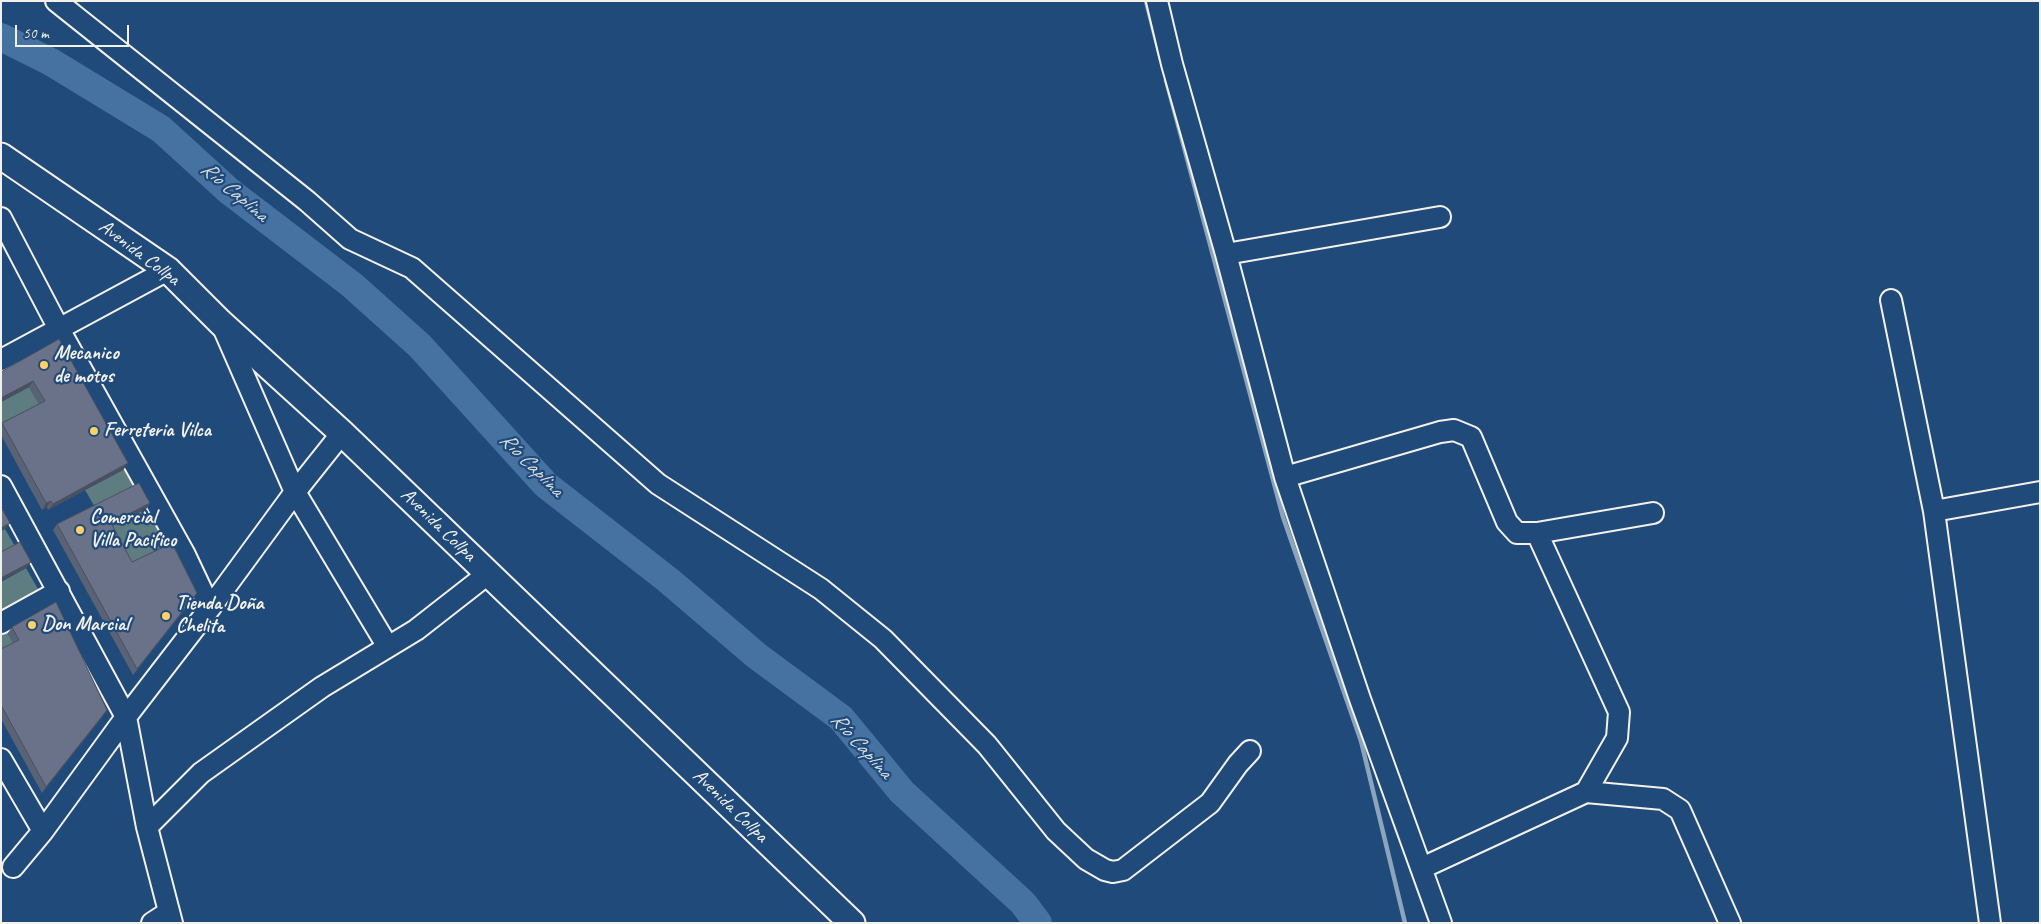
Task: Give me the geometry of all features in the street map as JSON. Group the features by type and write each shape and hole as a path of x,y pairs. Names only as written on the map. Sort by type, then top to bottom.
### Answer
{"main road":[{"name":"Avenida Collpa","path":"1,156 168,270 220,322 342,433 489,573 852,923"}],"street":[{"path":"56,1 307,201 350,239 412,268 658,484 820,589 883,639 988,745 1056,831 1086,859 1105,870 1113,872 1123,870 1210,803 1250,751"},
{"path":"1157,1 1172,64 1226,254 1285,477 1360,699 1422,868 1440,923"},
{"path":"1226,254 1440,217"},
{"path":"1,218 59,329 184,553 210,608"},
{"path":"1,360 168,270"},
{"path":"1890,300 1934,511 1990,923"},
{"path":"220,322 295,492 388,647"},
{"path":"1285,477 1440,432 1454,430 1471,437 1507,522 1518,533 1537,534 1653,513"},
{"path":"13,867 43,831 295,492 342,433"},
{"path":"1,486 126,717 147,827 170,918 152,923"},
{"path":"1934,511 2040,492"},
{"path":"1537,534 1619,712 1617,738 1586,792"},
{"path":"147,827 201,773 322,687 416,630 489,573"},
{"path":"1,623 59,591"},
{"path":"1,759 43,831"},
{"path":"1422,868 1586,792 1663,800 1680,810 1730,923"}],"green space":[{"path":"29,387 41,407 1,427 1,402"},
{"path":"127,468 138,488 96,509 85,490"},
{"path":"148,508 169,548 128,569 106,529"},
{"path":"5,529 16,548 1,557 1,531"},
{"path":"26,568 38,589 1,609 1,582"},
{"path":"5,628 15,646 1,653 1,630"}],"building":[{"path":"59,339 128,463 53,504 51,501 46,503 2,423 45,401 33,381 1,398 1,372"},
{"path":"139,483 150,503 111,523 132,562 172,543 197,593 137,669 57,524"},
{"path":"1,508 10,523 1,528"},
{"path":"20,542 31,562 1,578 1,552"},
{"path":"56,602 107,710 46,787 1,705 1,649 19,640 12,627"}],"waterway":[{"path":"1146,1 1161,60"},
{"name":"Río Caplina","path":"1,37 51,62 161,129 229,191 352,285 420,346 546,485 668,580 757,656 841,718 902,792 1023,903 1038,923"},
{"path":"1166,80 1283,517 1361,741 1405,923"}],"place":[{"name":"Mecanico de motos","path":"44,365"},
{"name":"Ferreteria Vilca","path":"94,431"},
{"name":"Comercial Villa Pacifico","path":"80,530"},
{"name":"Tienda Doña Chelita","path":"166,616"},
{"name":"Don Marcial","path":"32,625"}]}
